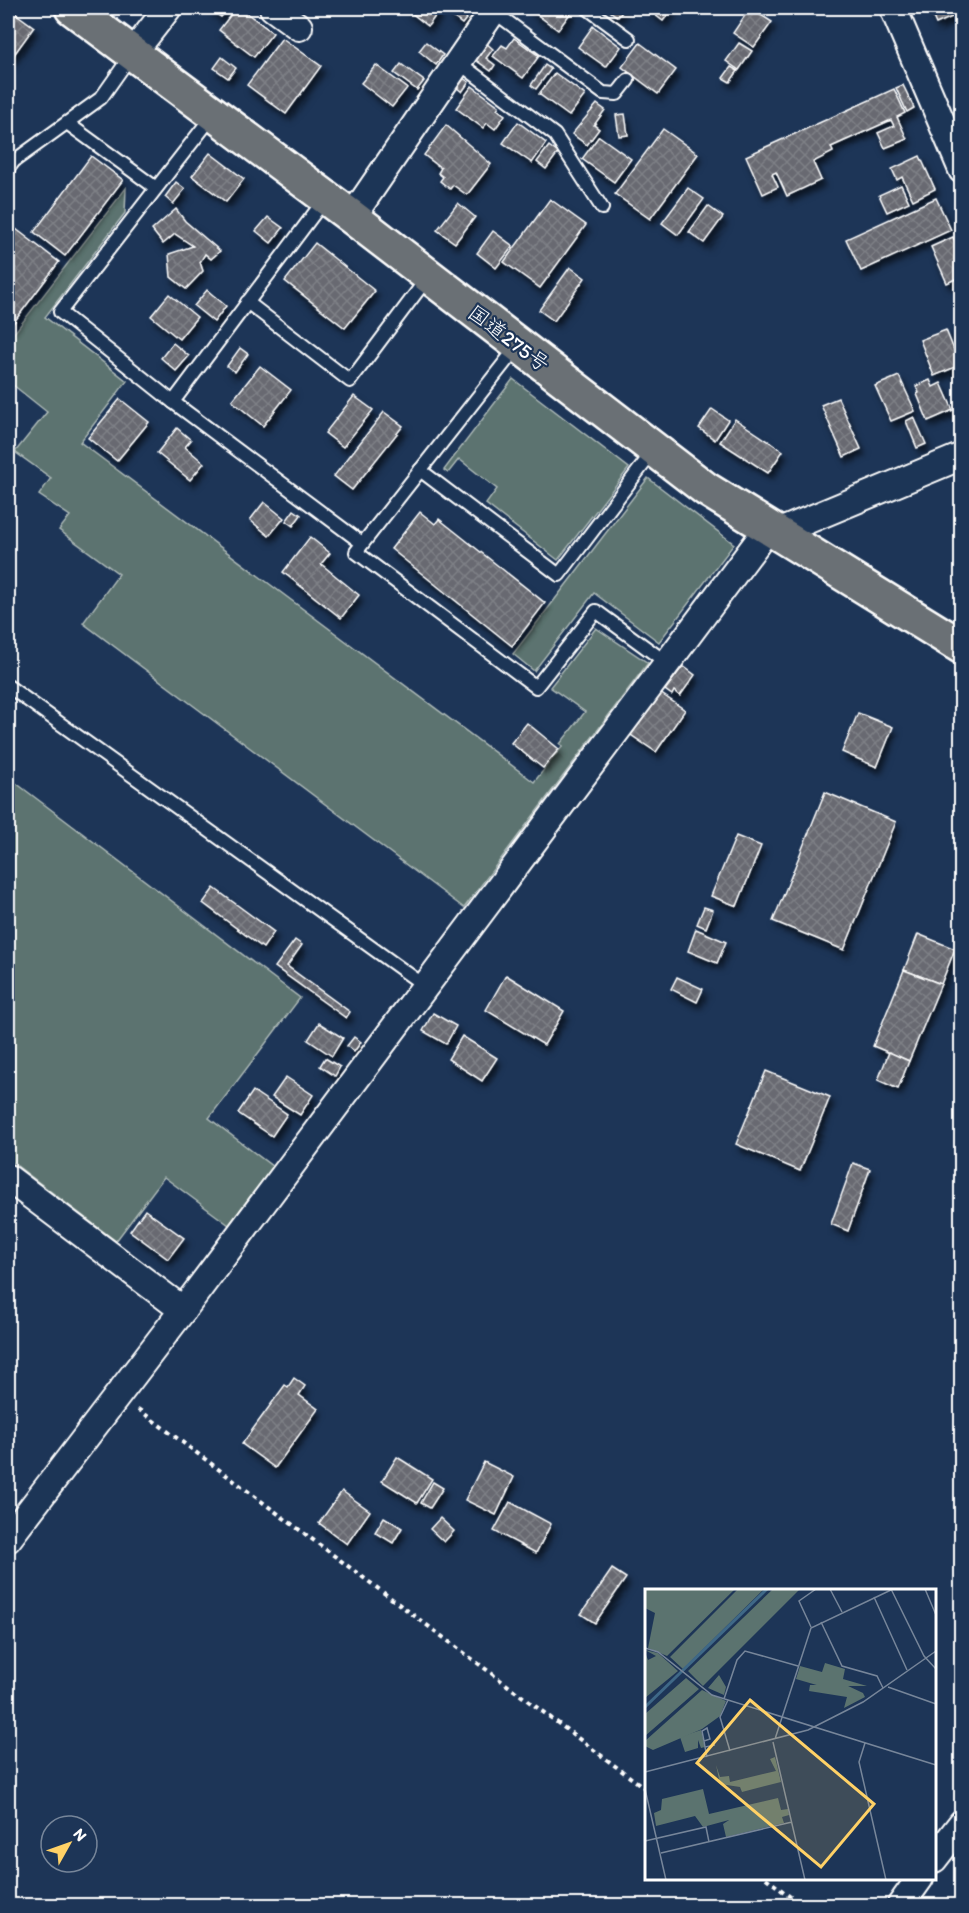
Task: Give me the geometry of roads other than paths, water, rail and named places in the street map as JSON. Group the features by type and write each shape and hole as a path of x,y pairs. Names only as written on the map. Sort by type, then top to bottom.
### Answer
{"highway":[{"name":"国道275号","path":"72,8 352,217 706,489 962,647"}],"street":[{"path":"133,53 168,8"},
{"path":"273,8 299,27"},
{"path":"893,8 962,170"},
{"path":"352,217 494,9"},
{"path":"8,1539 183,1310 667,663 773,530 962,456"},
{"path":"8,1178 183,1310"},
{"path":"936,1856 962,1823"},
{"path":"900,1905 919,1880"}],"lane":[{"path":"587,8 629,39"},
{"path":"494,9 603,93 617,94 628,80"},
{"path":"8,170 14,161 101,98 133,53"},
{"path":"458,62 555,135 602,208"},
{"path":"214,113 60,312 172,402 362,543"},
{"path":"67,123 156,188"},
{"path":"172,402 326,198"},
{"path":"247,302 350,381 429,276"},
{"path":"518,345 356,552 536,687 596,611 667,663"},
{"path":"420,470 559,574 655,449"},
{"path":"8,686 425,986"}]}
